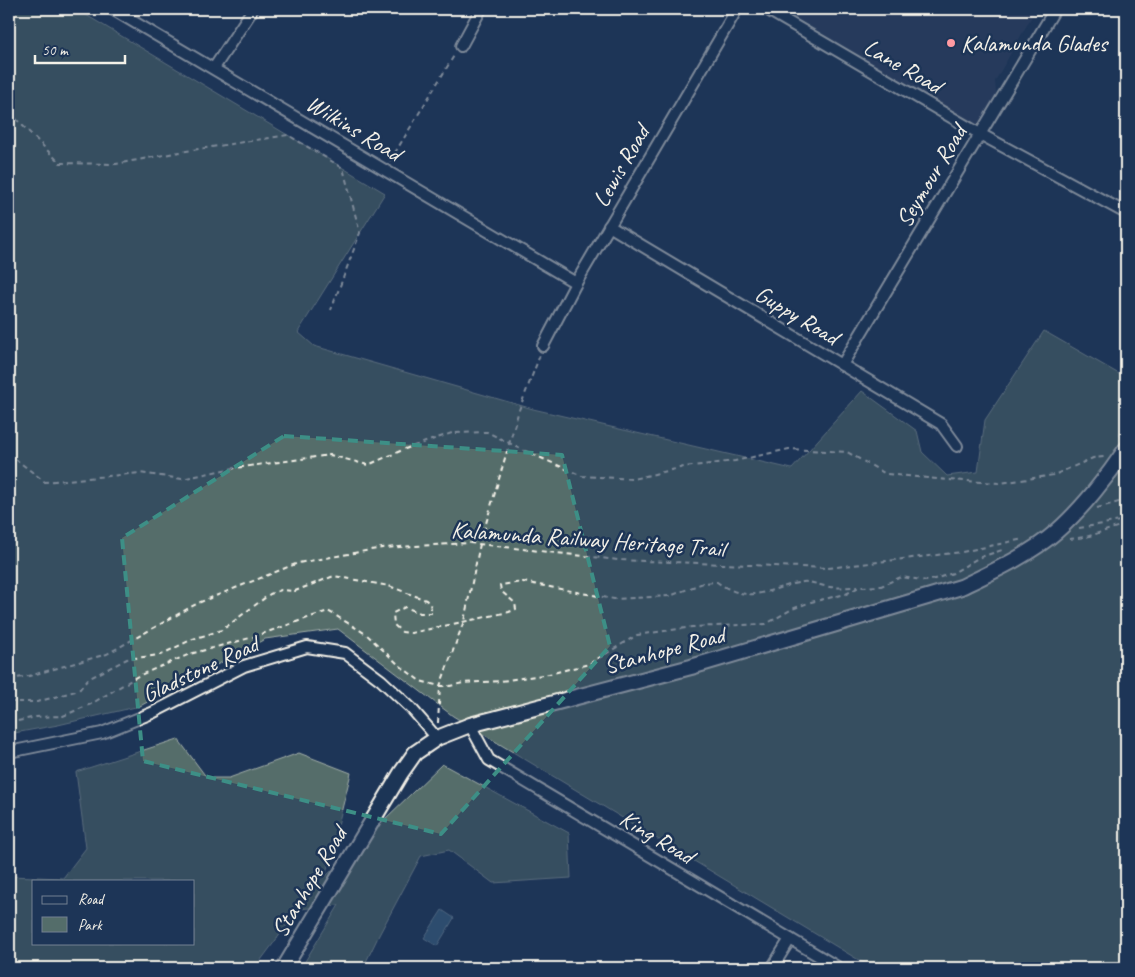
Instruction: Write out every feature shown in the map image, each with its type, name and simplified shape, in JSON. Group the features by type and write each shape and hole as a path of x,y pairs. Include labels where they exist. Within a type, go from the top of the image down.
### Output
{"street":[{"name":"Wilkins Road","path":"112,9 576,283"},
{"path":"214,68 253,9"},
{"path":"461,46 482,9"},
{"name":"Lewis Road","path":"543,346 576,283 737,9"},
{"name":"Lane Road","path":"766,9 980,134 1126,213"},
{"name":"Seymour Road","path":"842,365 1054,9"},
{"name":"Guppy Road","path":"609,226 941,424 957,446"},
{"name":"Stanhope Road","path":"284,968 401,773 415,753 437,738 470,725 691,667 961,587 1063,535 1124,452"},
{"name":"Gladstone Road","path":"9,752 102,733 152,714 244,666 307,647 346,653 381,680 411,708 437,738"},
{"name":"King Road","path":"470,725 489,760 839,968"},
{"path":"772,968 790,939"}],"path":[{"path":"385,170 461,46"},
{"path":"9,112 60,162 116,164 288,135 343,168 360,233 331,310"},
{"path":"437,738 440,686 464,621 480,544 519,410 543,346"},
{"path":"9,452 45,482 140,473 182,479 228,469 330,455 368,465 452,433 487,432 582,476 633,479 684,466 735,461 789,449 847,452 886,474 1001,484 1054,476 1093,458 1124,452"},
{"path":"1063,535 1126,521"},
{"path":"1063,535 1086,537 1123,525 1126,521"},
{"name":"Kalamunda Railway Heritage Trail","path":"9,679 29,676 107,654 198,604 298,562 382,548 470,543 618,560 828,568 962,552 1028,537"},
{"path":"9,702 37,702 79,690 88,679 127,659 160,655 193,639 222,630 270,594 281,590 296,591 334,576 390,586 426,600 430,604 432,613 420,613 405,606 394,613 394,625 402,632 411,633 516,609 515,603 501,591 500,585 523,582 614,599 670,596 703,583 717,582 744,595 766,593 804,582 831,587 881,586 901,577 928,581 953,573 978,558 1009,548"},
{"path":"9,723 36,717 63,716 91,704 138,676 190,654 250,638 328,611 366,634 399,666 420,681 440,686 450,686 548,674 589,664 637,635 692,627 766,624 792,609 811,602 846,594 859,587"}],"highlighted area":[{"path":"284,436 562,455 610,646 441,834 143,761 122,538"}],"shaded area":[{"path":"781,9 1036,9 995,81 996,94 978,126"},
{"path":"442,910 454,918 437,946 424,938"}],"green space":[{"path":"9,9 76,9 385,193 298,332 314,346 533,409 792,469 862,391 917,431 922,452 947,476 978,472 985,420 1044,331 1126,378 1126,417 1119,435 1126,441 1126,968 872,968 453,716 338,629 265,639 140,706 9,734"},
{"path":"178,739 207,778 229,778 299,753 351,773 325,877 442,764 569,833 571,878 493,883 449,850 421,856 363,968 301,968 339,905 299,909 255,968 9,968 9,876 63,878 86,848 76,772"}],"place":[{"name":"Kalamunda Glades","path":"951,43"}]}
